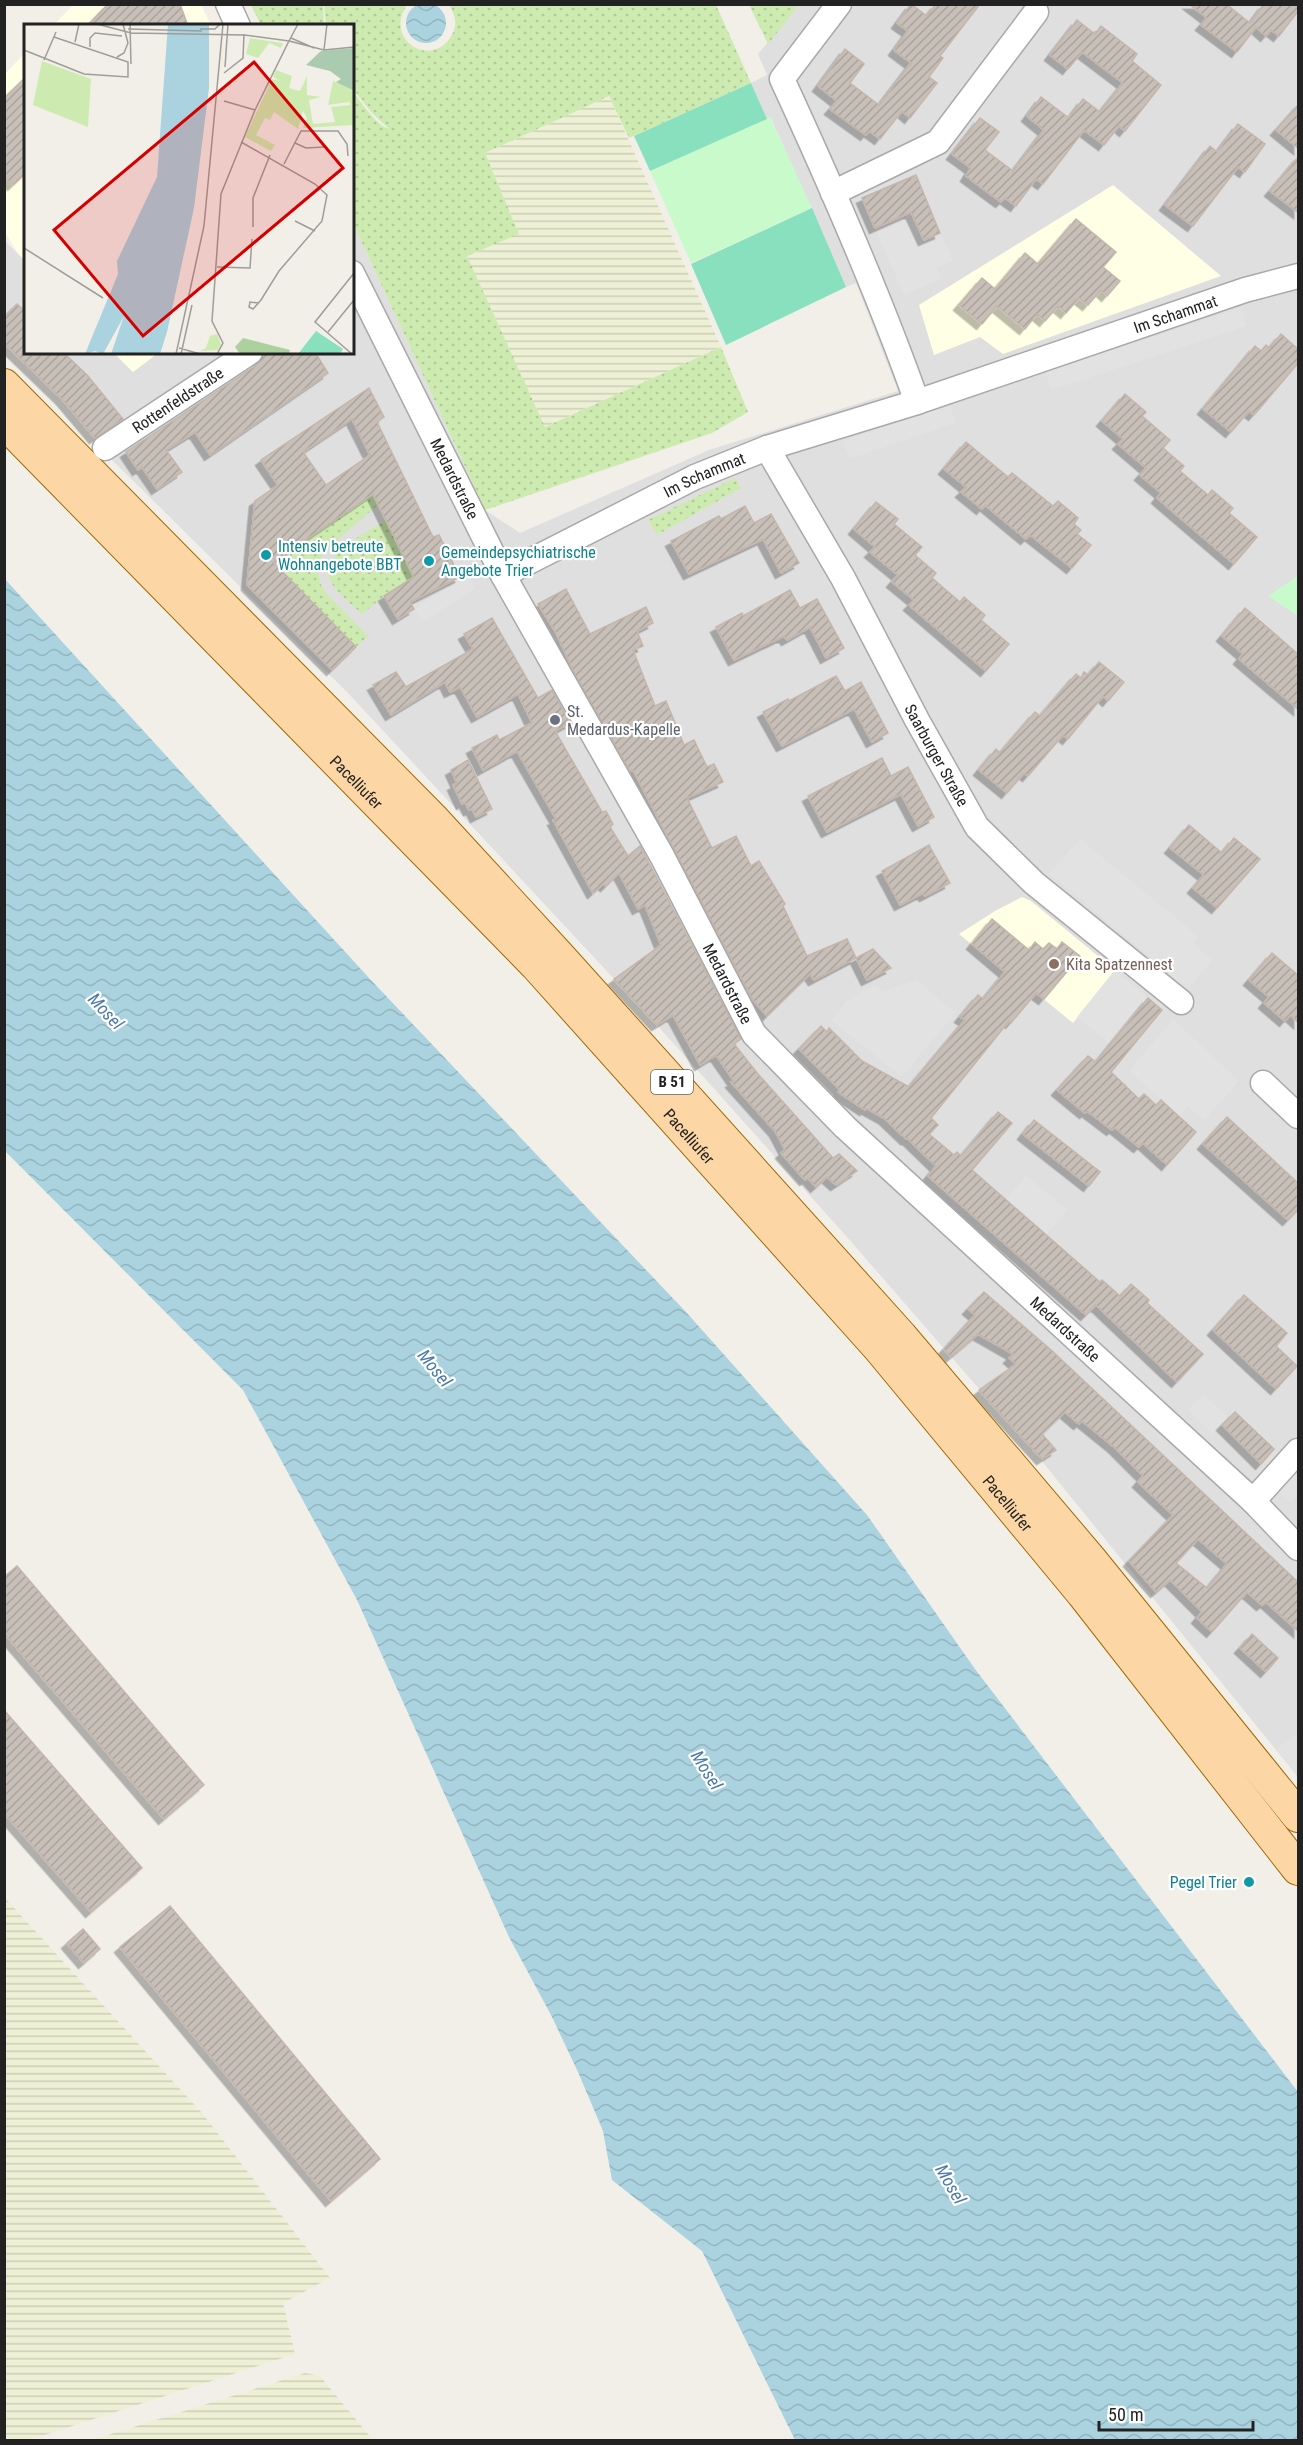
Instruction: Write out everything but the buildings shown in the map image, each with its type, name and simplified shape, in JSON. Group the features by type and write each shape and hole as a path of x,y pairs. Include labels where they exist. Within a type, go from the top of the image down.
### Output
{"main road":[{"name":"Pacelliufer","path":"4,385 434,820 559,956 901,1336 1091,1560 1299,1816"},
{"name":"Pacelliufer","path":"4,422 536,965 879,1348 1083,1594 1299,1869"}],"street":[{"path":"228,4 237,24"},
{"path":"839,4 782,79 888,324 917,402"},
{"path":"833,193 938,142 1036,12"},
{"name":"Im Schammat","path":"503,575 695,477 767,448 917,402 1245,290 1299,276"},
{"name":"Medardstraße","path":"354,280 503,575 662,856 754,1034 846,1127 1252,1501 1299,1548"},
{"name":"Rottenfeldstraße","path":"105,448 247,354"},
{"name":"Saarburger Straße","path":"767,448 843,578 917,720 977,827 1034,883 1180,1002"},
{"path":"1263,1083 1299,1116"},
{"path":"1252,1501 1299,1451"}],"shaded area":[{"path":"74,4 201,5 210,24 55,24"},
{"path":"799,5 1298,5 1298,1777 1041,1460 847,1237 657,1025 347,692 114,462 62,399 5,343 4,240 24,260 24,354 115,354 133,372 157,354 354,354 354,225 485,510 520,533 709,450 898,391 856,283 846,287 771,118 767,119 751,83 767,75 758,54"},
{"path":"24,54 24,260 5,232 4,75"},
{"path":"609,96 721,347 545,427 466,256 519,234 485,153"},
{"path":"1113,185 1221,276 1003,354 980,337 934,355 919,305"},
{"path":"911,212 924,240 940,233 953,261 937,268 942,278 904,295 875,228"},
{"path":"1241,308 1247,326 1051,390 1045,372"},
{"path":"115,354 157,354 133,372"},
{"path":"950,405 956,423 849,459 843,441"},
{"path":"467,575 475,588 423,622 414,609"},
{"path":"1080,839 1199,937 1193,944 1213,960 1188,989 1049,873"},
{"name":"Kita Spatzennest","path":"1022,897 1031,901 1115,970 1073,1023 986,952 984,955 959,934"},
{"path":"1115,970 1148,998 1111,1044 1077,1017"},
{"path":"916,980 955,1013 902,1077 831,1020 848,1000 875,985 883,991"},
{"path":"1173,1019 1239,1081 1204,1120 1188,1106 1179,1116 1129,1071"},
{"path":"1026,1176 1068,1210 1046,1235 1006,1200"},
{"path":"1203,1394 1229,1419 1213,1435 1188,1411"},
{"path":"1298,1467 1298,1494 1290,1503 1276,1490"},
{"path":"1298,1734 1298,1777 1276,1748"},
{"path":"5,1898 202,2113 330,2278 283,2303 295,2354 29,2440 4,2440"},
{"path":"305,2373 320,2376 373,2440 92,2440"}],"green space":[{"path":"251,5 323,5 324,24 260,24"},
{"path":"324,5 407,5 401,18 401,29 405,39 413,46 423,50 433,50 443,45 452,35 455,27 455,19 449,5 716,5 751,83 629,138 609,96 485,153 519,234 467,256 545,427 721,347 748,412 712,433 485,510 354,225 354,92 374,118 389,129 371,112 354,90 354,24 326,24"},
{"path":"749,5 799,5 768,44"},
{"path":"751,83 767,119 650,171 634,136"},
{"path":"770,117 812,208 691,263 650,171"},
{"path":"812,208 846,287 726,345 691,264"},
{"path":"735,478 741,488 657,535 648,520"},
{"path":"373,494 379,504 328,548 317,563 291,559 289,551"},
{"path":"386,520 414,579 384,596 362,614 330,581 328,567 332,559 349,543"},
{"path":"288,569 314,570 318,573 326,593 368,636 356,647 286,575"},
{"path":"1298,576 1298,616 1268,596"}],"water":[{"path":"426,3 440,9 446,23 440,37 426,43 412,37 406,23 412,9"},
{"name":"Mosel","path":"4,578 369,978 686,1312 867,1515 975,1669 1298,2092 1298,2440 795,2440 702,2251 612,2180 603,2131 578,2072 551,2015 509,1937 357,1600 243,1390 5,1151"}],"place":[{"name":"Intensiv betreute Wohnangebote BBT","path":"266,555"},
{"name":"Gemeindepsychiatrische Angebote Trier","path":"429,561"},
{"name":"St. Medardus-Kapelle","path":"555,720"},
{"name":"Kita Spatzennest","path":"1054,964"},
{"name":"Pegel Trier","path":"1249,1882"}]}
